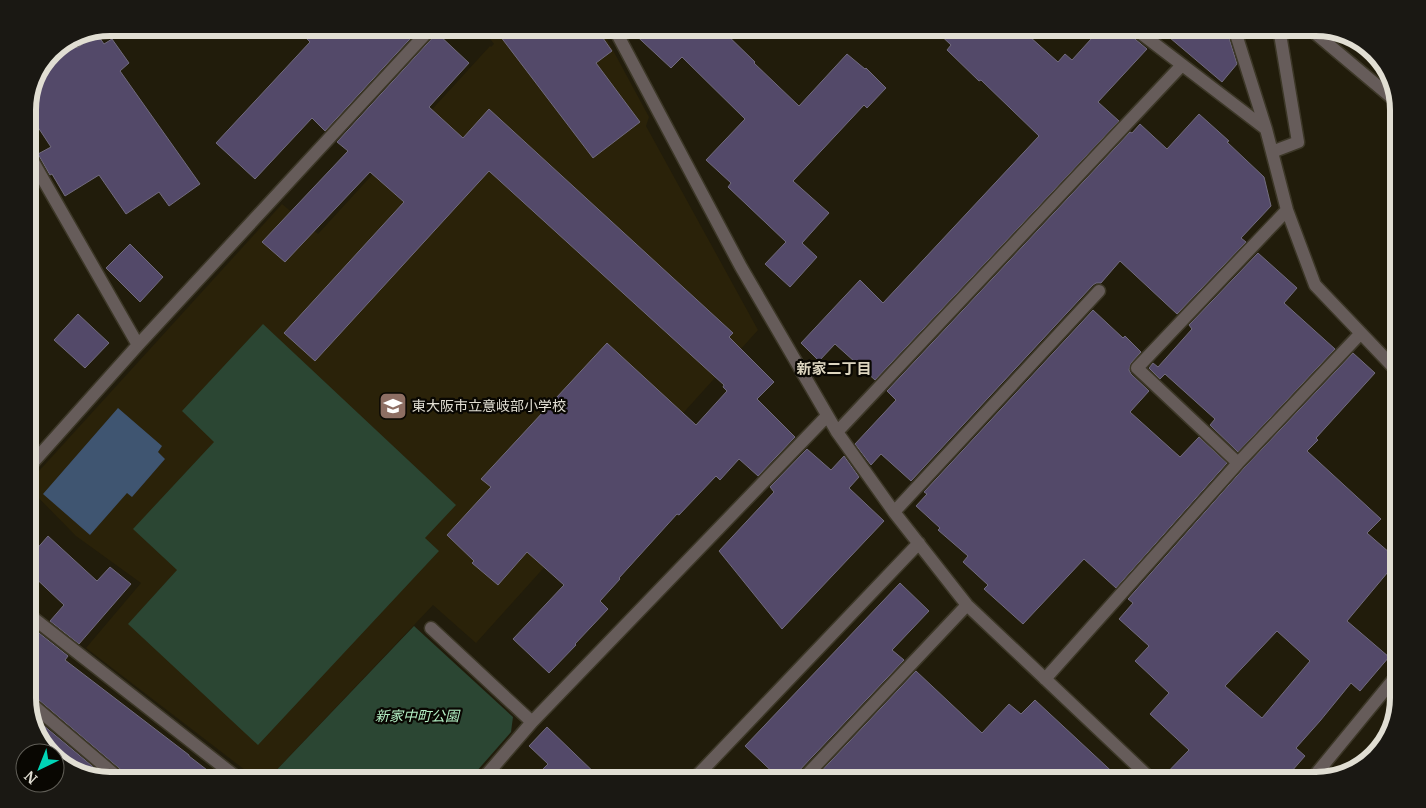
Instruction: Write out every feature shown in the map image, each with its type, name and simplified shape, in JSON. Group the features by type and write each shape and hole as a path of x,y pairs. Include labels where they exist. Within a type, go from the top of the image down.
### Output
{"street":[{"path":"36,459 138,345 424,36"},
{"path":"618,36 741,267 827,416 894,512 967,606 1144,772"},
{"path":"1145,36 1266,129"},
{"path":"1237,36 1266,129 1287,210 1315,285 1390,364"},
{"path":"1272,152 1298,142 1280,36"},
{"path":"1319,36 1388,94"},
{"path":"837,432 1182,64"},
{"path":"36,167 138,345"},
{"path":"1238,463 1137,368 1287,210"},
{"path":"894,512 1099,291"},
{"path":"1046,679 1238,463 1361,333"},
{"path":"489,772 532,722 827,416"},
{"path":"701,772 919,542"},
{"path":"810,772 967,606"},
{"path":"36,620 230,772"},
{"path":"431,628 532,722"},
{"path":"1318,772 1390,684"},
{"path":"37,709 112,772"}],"shaded area":[{"name":"東大阪市立意岐部小学校","path":"488,36 605,36 649,117 646,126 758,330 476,643 433,605 275,772 248,772 86,648 141,583 76,536 36,495 36,474 282,204 318,234 490,46 494,44"}],"green space":[{"path":"263,324 456,505 425,538 439,551 258,745 128,624 177,570 133,529 214,442 182,411"},
{"name":"新家中町公園","path":"414,626 513,717 511,732 476,772 275,772"}],"water":[{"path":"118,408 162,446 158,452 165,459 132,497 127,493 90,535 43,494"}],"building":[{"path":"304,36 413,36 325,131 312,118 255,179 216,143 310,42"},
{"path":"434,36 440,36 469,63 429,107 463,138 489,109 733,333 729,337 774,382 757,399 795,437 758,476 739,459 720,480 716,476 679,515 677,514 619,578 600,601 608,609 549,673 513,639 564,585 527,552 498,585 472,563 474,561 447,535 491,487 481,479 607,343 696,425 727,391 723,387 724,385 489,171 315,361 284,333 404,202 370,172 285,262 262,242 348,151 337,142"},
{"path":"500,36 602,36 612,51 596,63 640,122 593,158"},
{"path":"637,36 728,36 799,106 847,54 866,68 886,88 867,108 864,105 793,181 829,213 802,243 817,257 790,287 765,264 786,242 728,187 731,183 706,160 745,119 682,57 671,68"},
{"path":"941,36 1029,36 1058,62 1065,54 1072,60 1094,36 1131,36 1147,49 1098,102 1119,121 875,380 835,344 819,361 801,343 860,280 883,303 1039,136 947,50 951,45"},
{"path":"1168,36 1228,36 1237,64 1222,82"},
{"path":"99,37 104,44 112,39 129,63 120,71 200,184 169,206 159,192 126,214 99,175 65,196 38,154 51,147 36,124 36,105 44,77 51,65 69,49 75,46 77,48 95,38"},
{"path":"1199,114 1264,177 1271,206 1241,238 1246,242 1177,314 1120,261 1101,283 1093,285 911,481 881,454 871,465 855,444 896,400 887,391 1130,132 1132,133 1140,124 1167,149"},
{"path":"130,244 163,277 140,302 106,268"},
{"path":"1258,253 1297,288 1284,303 1335,349 1238,452 1210,425 1215,419 1165,374 1160,379 1149,368 1153,363 1158,367 1192,329 1189,325"},
{"path":"1093,310 1123,338 1125,336 1141,352 1131,363 1129,370 1149,391 1130,412 1180,457 1199,437 1227,463 1116,588 1084,559 1023,624 984,589 988,585 963,562 968,556 938,530 940,528 916,506 927,494 924,492"},
{"path":"78,314 109,343 85,368 54,340"},
{"path":"1353,353 1375,373 1316,438 1318,440 1307,451 1381,519 1367,533 1390,553 1390,570 1347,621 1389,657 1360,691 1351,683 1296,748 1305,756 1291,772 1168,772 1189,750 1150,714 1169,693 1135,661 1149,646 1119,619 1133,603 1128,599 1244,468","holes":["1277,631 1310,661 1262,718 1225,686"]},
{"path":"807,449 831,470 844,456 859,477 849,488 884,521 782,629 719,551 774,492 770,487"},
{"path":"48,536 97,581 110,567 131,584 79,644 50,621 64,605 36,579 36,550"},
{"path":"900,583 929,611 892,650 904,660 798,772 773,772 745,746"},
{"path":"39,633 68,656 65,660 210,772 124,772 36,698 36,637"},
{"path":"916,671 982,733 1009,704 1021,714 1035,700 1112,772 821,772"},
{"path":"40,723 65,743 52,743"},
{"path":"547,727 594,772 540,772 548,764 529,746"},
{"path":"65,743 98,770 82,766 65,756"}],"place":[{"name":"東大阪市立意岐部小学校","path":"393,406"}],"district":[{"name":"新家二丁目","path":"834,368"}]}
